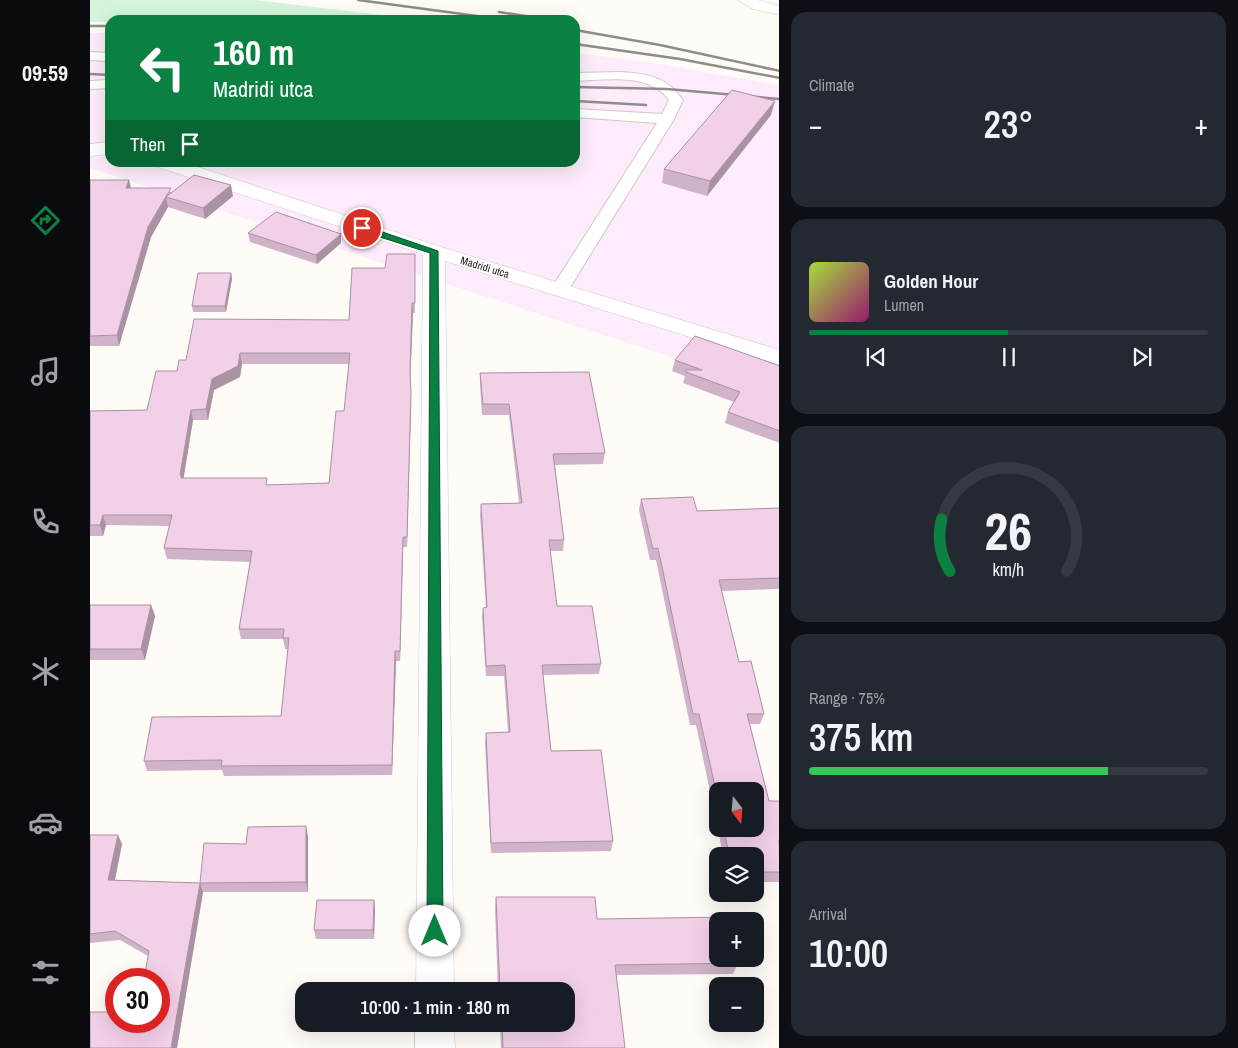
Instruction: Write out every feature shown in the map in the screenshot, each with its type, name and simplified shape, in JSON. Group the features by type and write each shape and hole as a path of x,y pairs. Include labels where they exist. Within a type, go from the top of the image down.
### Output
{"street":[{"path":"746,0 758,6 779,11"},
{"path":"90,150 105,148"},
{"name":"Madridi utca","path":"177,167 434,251 779,358"},
{"path":"434,251 435,982"},
{"path":"435,1032 435,1048"}],"lane":[{"path":"90,56 105,57"},
{"path":"560,289 667,119 676,100 660,84 646,79 580,77"},
{"path":"90,85 105,84"},
{"path":"580,113 667,119"}],"shaded area":[{"path":"90,33 105,33 105,167 580,167 580,54 654,63 779,85 779,392 90,168"}],"green space":[{"path":"90,0 255,0 382,15 105,15 105,22 90,22"}],"building":[{"path":"732,90 775,101 710,181 664,169"},
{"path":"194,175 231,185 203,208 166,197"},
{"path":"90,180 129,180 126,188 171,188 148,227 117,335 90,336"},
{"path":"276,212 341,234 316,255 248,233"},
{"path":"387,254 415,254 415,303 412,303 407,537 403,537 400,651 395,651 392,765 221,766 222,760 144,761 152,717 281,716 289,638 283,638 284,629 239,629 252,551 164,548 172,515 103,515 100,525 90,525 90,411 147,410 156,371 177,371 179,360 186,360 194,319 349,320 352,268 385,268","holes":["240,353 350,353 344,411 336,411 329,483 266,485 267,478 181,478 191,410 206,409 212,379 238,366"]},
{"path":"198,273 231,273 225,306 192,306"},
{"path":"695,336 779,366 779,431 728,412 740,392 686,372 686,370 702,370 675,360"},
{"path":"589,372 605,453 553,454 564,540 549,540 557,606 592,606 601,664 542,665 551,751 601,750 613,841 491,843 486,733 510,732 505,665 486,666 483,608 487,607 481,504 522,503 509,404 483,404 480,373"},
{"path":"693,497 697,511 779,508 779,578 719,580 739,662 751,661 764,714 747,714 769,801 779,801 779,872 764,872 764,847 727,847 726,838 764,838 764,782 714,782 699,714 693,714 658,548 653,549 641,499"},
{"path":"90,605 151,605 141,649 90,649"},
{"path":"306,826 306,882 200,883 204,843 246,844 248,827"},
{"path":"90,835 118,835 108,880 200,883 171,1048 90,1048 90,1012 105,1012 105,1033 170,1033 170,968 146,968 149,951 115,931 90,934"},
{"path":"496,897 595,897 597,919 709,917 709,963 615,965 625,1048 503,1048 502,1032 575,1032 575,982 500,982"},
{"path":"317,900 374,900 373,930 314,930"}],"railway":[{"path":"358,0 470,15"},
{"path":"499,12 518,15"},
{"path":"90,26 105,26"},
{"path":"580,31 660,45 779,71"},
{"path":"580,45 680,59 779,78"},
{"path":"90,74 105,75"},
{"path":"580,87 667,89 779,99"},
{"path":"580,101 646,105"}],"route":[{"path":"362,228 434,251 435,931"}]}
